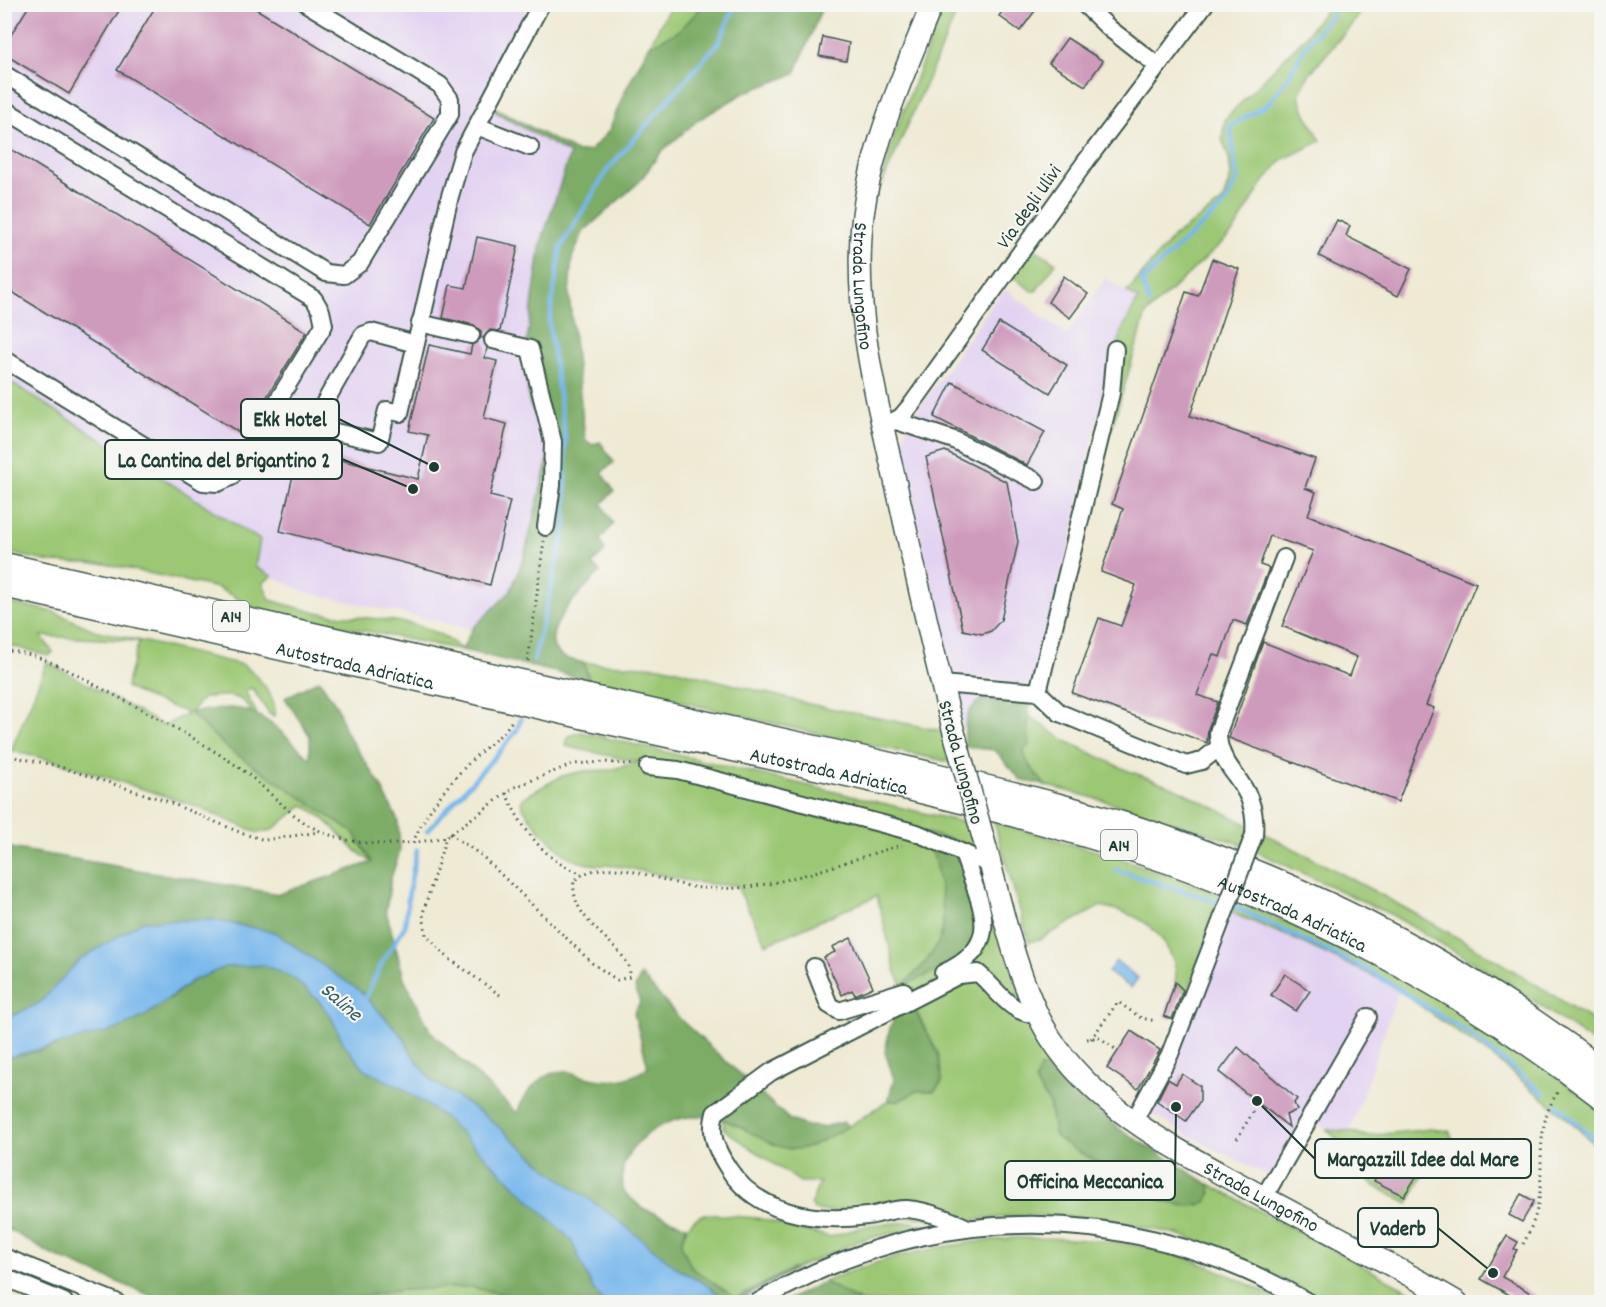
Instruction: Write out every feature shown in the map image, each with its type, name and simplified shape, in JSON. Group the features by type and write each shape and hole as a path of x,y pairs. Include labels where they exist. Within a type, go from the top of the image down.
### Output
{"highway":[{"name":"Autostrada Adriatica","path":"4,565 456,677 587,707 1023,817 1134,849 1219,880 1323,925 1425,978 1516,1034 1602,1097"},
{"name":"Autostrada Adriatica","path":"4,585 456,677"},
{"name":"Autostrada Adriatica","path":"587,707 1024,796 1136,828 1203,852 1326,904 1429,957 1520,1013 1602,1071"}],"main road":[{"name":"Strada Lungofino","path":"932,4 874,160 863,216 861,257 863,316 889,424 941,684 988,857 1025,981 1038,1015 1050,1037 1076,1070 1134,1121 1183,1153 1457,1302"}],"street":[{"path":"4,74 326,273 344,275 360,263 450,114 450,99 440,85 307,4"},
{"path":"416,344 371,333 363,334 316,418 318,428 380,442 387,410 400,413 416,344 420,323 450,196 463,152 541,4"},
{"path":"1084,4 1110,29 1158,66"},
{"name":"Via degli Ulivi","path":"889,424 919,395 1086,161 1205,4"},
{"path":"4,109 314,299 321,311 324,325 231,477 218,483 203,482 4,359"},
{"path":"477,126 530,147"},
{"path":"420,323 471,335"},
{"path":"493,340 530,349 553,442 552,485 546,527"},
{"path":"1038,692 1112,393 1115,349"},
{"path":"889,424 954,440 1036,481"},
{"path":"1134,1121 1170,1054 1254,835 1254,808 1250,796 1217,749 1218,732 1284,558"},
{"path":"941,684 1038,692 1060,713 1186,765 1202,761 1217,749"},
{"path":"648,767 678,770 922,835 963,853 988,857"},
{"path":"814,967 829,1005 839,1011 890,997 962,964 974,954 982,942 984,925 963,853"},
{"path":"968,1228 943,1216 905,1209 831,1220 768,1205 750,1195 734,1177 716,1148 711,1128 715,1113 771,1072 959,975 978,973 1012,1008 1025,1014 1038,1015"},
{"path":"1264,1197 1368,1017"},
{"path":"758,1302 799,1279 868,1250 933,1232 1037,1224 1116,1233 1202,1254 1264,1279 1308,1302"},
{"path":"4,1257 116,1302"},
{"path":"4,1276 64,1302"}],"path":[{"path":"528,661 546,527"},
{"path":"4,651 15,651 65,669 191,736 234,764 298,818 321,832 376,845 413,843 448,836 515,787 573,764 605,762 648,767"},
{"path":"413,843 420,825 448,788 470,761 504,734 515,715"},
{"path":"4,755 54,765 166,801 244,834 265,840 321,832"},
{"path":"506,794 520,820 535,840 568,870 581,873"},
{"path":"448,836 481,855 592,963 617,980 625,980 630,977 630,970 625,959 587,920 576,902 574,880 581,873 593,869 611,869 699,888 751,887 775,883 904,844 922,835"},
{"path":"448,836 423,913 426,935 448,958 500,995"},
{"path":"1118,1051 1099,1037 1089,1039 1118,1002 1141,1018 1156,1021"},
{"path":"1594,1042 1602,1032"},
{"path":"1523,1244 1533,1226 1540,1191 1539,1161 1544,1119 1553,1098 1566,1080"},
{"path":"1236,1139 1254,1110"},
{"path":"397,1302 447,1299 483,1302"}],"shaded area":[{"path":"4,5 530,5 478,102 570,154 541,243 551,447 524,557 510,592 472,629 305,592 255,568 260,540 5,378"},
{"path":"1105,278 1138,299 1112,354 1044,657 1019,702 981,701 973,705 963,729 902,450 905,433 913,417 1004,288 1067,335"},
{"path":"1230,912 1351,965 1388,983 1398,992 1350,1131 1327,1130 1314,1121 1281,1182 1193,1138 1151,1113"}],"green space":[{"path":"671,5 704,5 679,31 649,46"},
{"path":"704,5 823,5 795,74 744,93 698,120 661,152 639,182 583,232 572,258 569,294 585,439 592,445 600,442 614,462 602,472 614,491 602,504 613,524 600,540 605,551 592,564 600,572 563,614 553,639 555,650 565,658 584,663 589,680 462,650 472,629 510,592 524,557 551,447 529,402 525,355 541,243 570,154 494,111 496,108 576,152 590,151 609,131 623,95 649,46 679,31"},
{"path":"944,5 960,5 879,191 894,136"},
{"path":"1329,5 1368,5 1308,76 1299,95 1306,114 1321,141 1282,160 1262,184 1234,231 1146,314 1077,543 1117,359 1120,334 1138,299 1127,292 1174,236 1222,202 1231,176 1229,158 1222,139 1225,119 1304,38"},
{"path":"1032,247 1056,263 1036,291 1032,291 1012,276"},
{"path":"4,378 260,540 255,567 272,576 263,583 270,600 321,613 416,625 447,639 462,650 259,610 218,588 106,564 50,562 5,552"},
{"path":"5,602 54,612 94,630 243,665 266,688 275,709 274,716 270,715 252,688 245,691 259,718 242,700 231,696 203,698 190,713 226,747 354,833 372,862 362,856 322,818 303,805 272,830 258,833 190,804 59,762 11,751 47,662 164,726 188,713 126,687 139,641 41,636 53,652 49,656 12,646 5,647"},
{"path":"584,663 665,667 809,704 943,731 955,763 827,736 589,680"},
{"path":"319,680 337,706 345,731 380,784 398,821 400,851 391,878 386,911 404,978 431,1032 517,1113 534,1085 555,1072 566,1071 591,1078 616,1080 632,1076 648,1067 634,1013 640,1002 635,988 641,975 682,1021 790,1120 807,1126 823,1127 844,1122 849,1126 813,1145 791,1149 775,1145 724,1120 710,1117 680,1119 652,1131 631,1151 623,1167 623,1191 642,1208 686,1226 681,1245 692,1268 736,1298 794,1268 735,1302 726,1302 710,1287 678,1269 614,1217 555,1175 483,1114 432,1081 411,1053 404,1038 360,991 274,932 212,920 143,921 79,960 40,1003 5,1019 4,847 279,894 372,862 354,833 226,747 189,712 232,708 254,714 275,726 310,759 310,736 285,698"},
{"path":"981,700 1031,703 1028,715 1029,747 1024,748 1024,753 1031,768 1045,785 1021,780 995,750 965,747 965,727 968,715 975,704"},
{"path":"1028,715 1064,740 1126,770 1173,787 1251,826 1244,845 1113,803 1045,785 1025,760 1024,747 1029,746"},
{"path":"581,732 970,824 1032,1031 1060,1070 1051,1067 1035,1082 1049,1103 1055,1136 1167,1200 1207,1202 1211,1194 1209,1184 1430,1302 1328,1302 1224,1250 1177,1234 1101,1219 1025,1215 961,1221 814,1210 811,1203 820,1182 800,1182 725,1130 722,1119 790,1149 810,1146 849,1126 888,1101 899,1101 916,1091 934,1091 942,1082 938,1053 896,973 877,896 766,944 736,885 693,882 623,867 588,864 569,857 556,847 535,824 521,803 524,797 562,776 584,771 610,770 638,762 565,746 569,736","holes":["926,833 978,931 904,984 930,957 941,937 943,927 940,885 934,855"]},
{"path":"994,822 1117,857 1225,896 1187,994 1175,982 1175,966 1163,941 1149,925 1132,915 1101,906 1040,939 1029,942"},
{"path":"925,832 956,841 973,895 976,910 976,938 971,948 957,961 902,986 919,970 937,945 942,928 940,885"},
{"path":"1261,832 1434,924 1560,999 1601,1026 1601,1048 1505,981 1392,915 1253,850"},
{"path":"1235,899 1380,964 1468,1013 1601,1109 1601,1151 1568,1119 1494,1058 1388,983 1230,912"},
{"path":"264,965 293,978 319,1001 331,1017 344,1044 366,1071 400,1087 443,1116 572,1240 592,1287 603,1302 538,1302 471,1287 402,1290 328,1302 166,1302 52,1255 5,1227 5,1058 48,1049 168,1000 192,981 225,967"},
{"path":"911,1004 938,1053 942,1081 934,1091 916,1091 899,1101 888,1101 894,1079 885,1052 890,1028 896,1014"},
{"path":"1051,1067 1060,1070 1090,1103 1121,1130 1210,1185 1210,1195 1207,1201 1193,1206 1184,1206 1158,1199 1120,1173 1077,1151 1055,1136 1049,1103 1035,1082 1040,1068"},
{"path":"1430,1129 1449,1131 1452,1137 1450,1145 1425,1144 1398,1148 1428,1166 1408,1204 1373,1185 1351,1163 1345,1147 1327,1130 1350,1131 1366,1136"},
{"path":"705,1214 757,1218 830,1237 869,1225 911,1222 928,1226 864,1239 799,1267 738,1302 692,1268 681,1245 688,1226"},
{"path":"1015,1238 1110,1242 1166,1252 1212,1268 1284,1302 861,1302 824,1282 870,1264 918,1252 966,1243"},
{"path":"824,1282 861,1302 783,1302"},
{"path":"471,1287 538,1302 328,1302 402,1290"}],"water":[{"name":"Saline","path":"212,920 274,932 360,991 404,1038 411,1053 432,1081 483,1114 555,1175 614,1217 678,1269 710,1287 726,1302 603,1302 592,1287 571,1240 443,1116 400,1087 366,1071 344,1044 331,1017 319,1001 293,978 264,965 225,967 192,981 145,1016 115,1030 5,1058 5,1019 40,1003 79,960 143,921"},
{"path":"1116,961 1138,978 1131,988 1108,972"}],"building":[{"path":"30,4 123,4 69,94 4,54 4,46"},
{"path":"157,4 248,4 434,118 370,224 117,70"},
{"path":"1007,4 1040,4 1020,31 999,16"},
{"path":"823,37 849,43 846,61 819,56"},
{"path":"1067,38 1103,61 1085,86 1049,63"},
{"path":"4,145 307,332 243,435 4,287"},
{"path":"1337,220 1350,226 1346,236 1411,269 1398,296 1319,256"},
{"path":"477,237 518,246 500,331 490,330 483,338 487,348 485,358 497,361 484,418 507,424 490,496 510,501 490,585 280,531 299,450 418,479 428,435 409,431 429,345 470,354 472,345 481,338 481,331 474,325 443,318 450,285 466,288"},
{"path":"1212,259 1239,269 1190,416 1315,459 1305,488 1316,492 1308,515 1476,583 1426,705 1434,708 1398,802 1229,738 1263,642 1350,676 1357,657 1282,626 1313,551 1270,536 1260,565 1269,568 1247,625 1233,620 1220,657 1213,654 1197,695 1218,702 1208,729 1207,743 1072,693 1099,618 1121,626 1136,585 1101,572 1123,509 1112,504 1186,292 1198,296"},
{"path":"1064,276 1088,294 1070,318 1048,302"},
{"path":"999,323 1067,365 1050,393 982,350"},
{"path":"952,382 1045,432 1027,465 934,417"},
{"path":"945,451 1007,482 1018,542 1001,620 991,631 982,634 963,630 926,457"},
{"path":"851,938 873,987 855,995 852,990 842,995 824,957 835,952 832,947"},
{"path":"1285,974 1310,991 1296,1011 1271,995"},
{"path":"1175,982 1183,990 1172,1019 1164,1016"},
{"path":"1131,1031 1160,1050 1138,1089 1107,1068"},
{"path":"1238,1047 1297,1099 1294,1103 1297,1110 1286,1115 1289,1127 1219,1072"},
{"path":"1182,1074 1200,1086 1200,1101 1186,1121 1157,1101 1168,1079 1176,1084"},
{"path":"1389,1151 1422,1168 1404,1196 1374,1181"},
{"path":"1521,1194 1534,1201 1522,1222 1509,1215"},
{"path":"1507,1236 1518,1242 1514,1249 1517,1250 1502,1277 1547,1302 1512,1302 1515,1298 1481,1279"}],"waterway":[{"path":"534,659 566,524 565,437 549,323 561,247 608,169 719,42 736,4"},
{"path":"1149,303 1142,280 1224,205 1237,180 1230,126 1268,104 1287,79 1305,47 1341,4"},
{"path":"427,831 501,750 517,730 521,719"},
{"name":"Saline","path":"364,1001 384,959 405,926 417,850"},
{"path":"1116,870 1237,908 1373,973 1468,1033 1544,1094"},
{"path":"1557,1105 1602,1146"}],"place":[{"name":"Ekk Hotel","path":"434,467"},
{"name":"La Cantina del Brigantino 2","path":"413,489"},
{"name":"Margazzill Idee dal Mare","path":"1257,1101"},
{"name":"Officina Meccanica","path":"1176,1107"},
{"name":"Vaderb","path":"1493,1273"}]}
